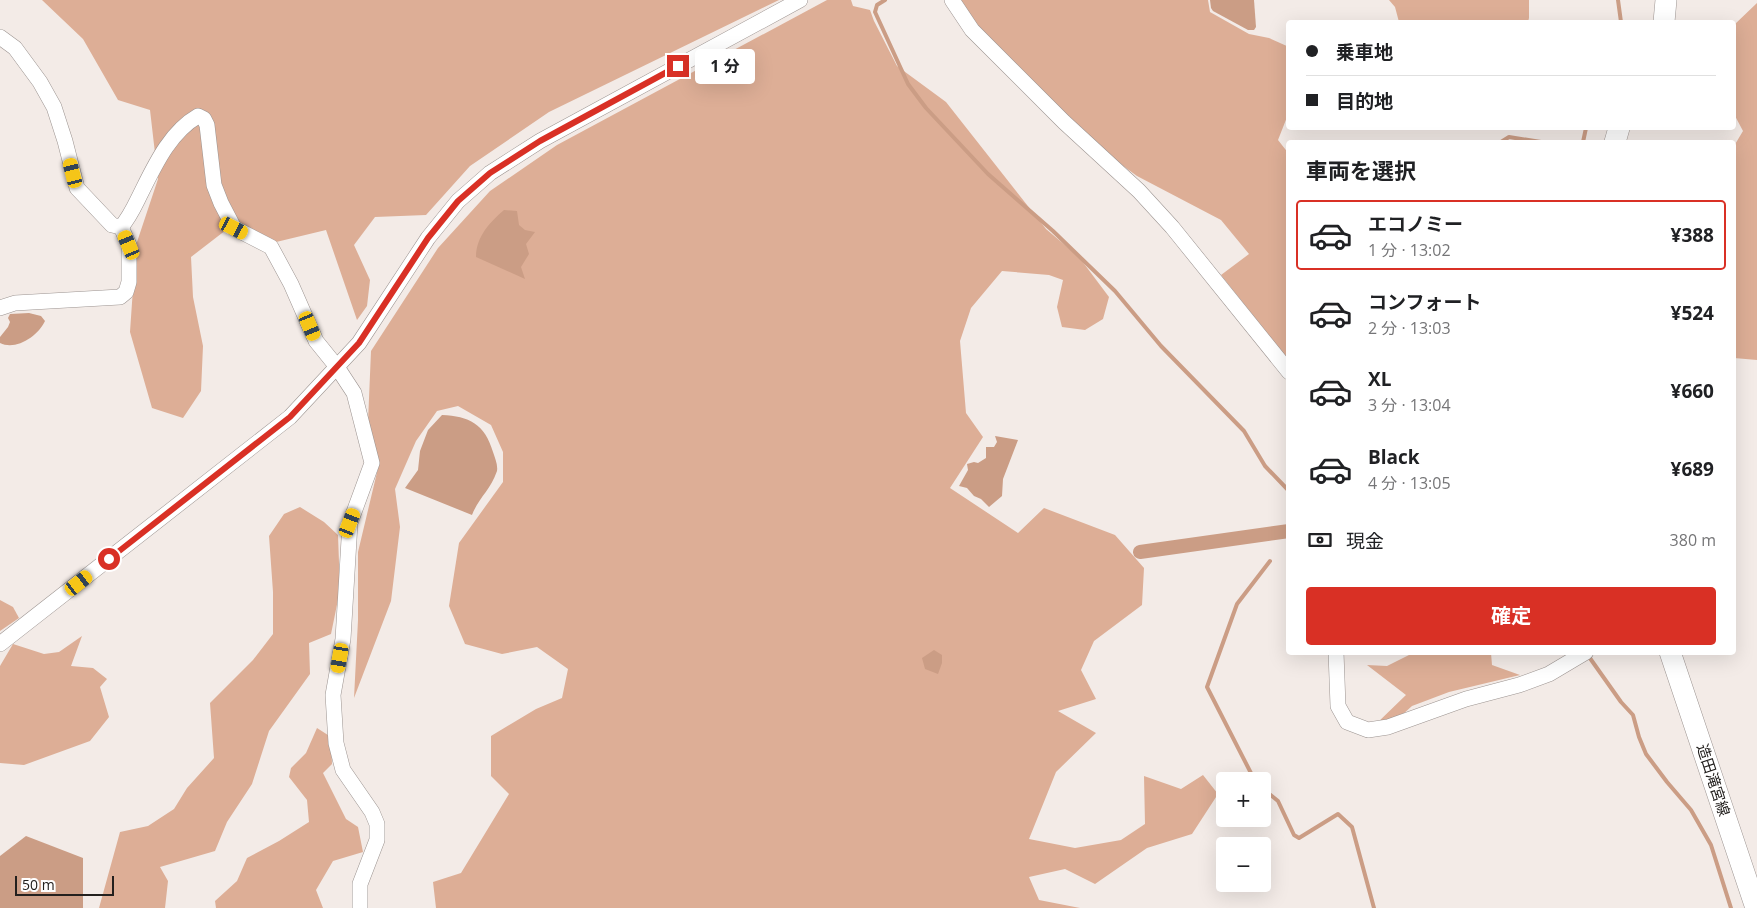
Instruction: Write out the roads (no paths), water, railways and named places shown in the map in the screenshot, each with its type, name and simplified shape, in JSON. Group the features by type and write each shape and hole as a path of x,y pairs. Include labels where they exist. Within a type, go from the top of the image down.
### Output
{"main road":[{"path":"1664,20 1666,0"},
{"name":"造田滝宮線","path":"1671,655 1756,908"}],"street":[{"path":"0,644 290,417 359,343 428,238 458,201 490,173 540,141 800,0"},
{"path":"952,0 972,30 1064,122 1139,191 1159,213 1286,368"},
{"path":"0,37 15,48 40,82 54,107 77,188 112,225 121,227"},
{"path":"121,227 128,219 151,173 175,136 191,120 198,116 204,118 207,125 214,185 234,228 271,247 291,284 316,341 354,392 372,463 350,523 343,639 333,695 336,742 343,770 372,812 377,824 377,840 360,884 360,908"},
{"path":"0,308 15,302 120,297 126,292 129,282 129,245 121,227"},
{"path":"1336,655 1338,706 1347,722 1368,730 1388,727 1466,698 1519,685 1548,674 1581,655"}],"waterway":[{"path":"885,0 877,5 875,12 908,84 926,108 988,174 1053,231 1115,291 1161,346 1244,431 1265,466 1286,488"},
{"path":"1618,0 1621,20"},
{"path":"1583,140 1586,130"},
{"path":"1504,140 1509,137 1528,140"},
{"path":"1140,552 1286,531"},
{"path":"1250,772 1207,687 1237,604 1270,561"},
{"path":"1588,655 1621,702 1633,715 1646,754 1691,810 1711,845 1731,908"},
{"path":"1271,795 1278,801 1294,835 1299,838 1338,814 1352,827 1374,908"}]}
